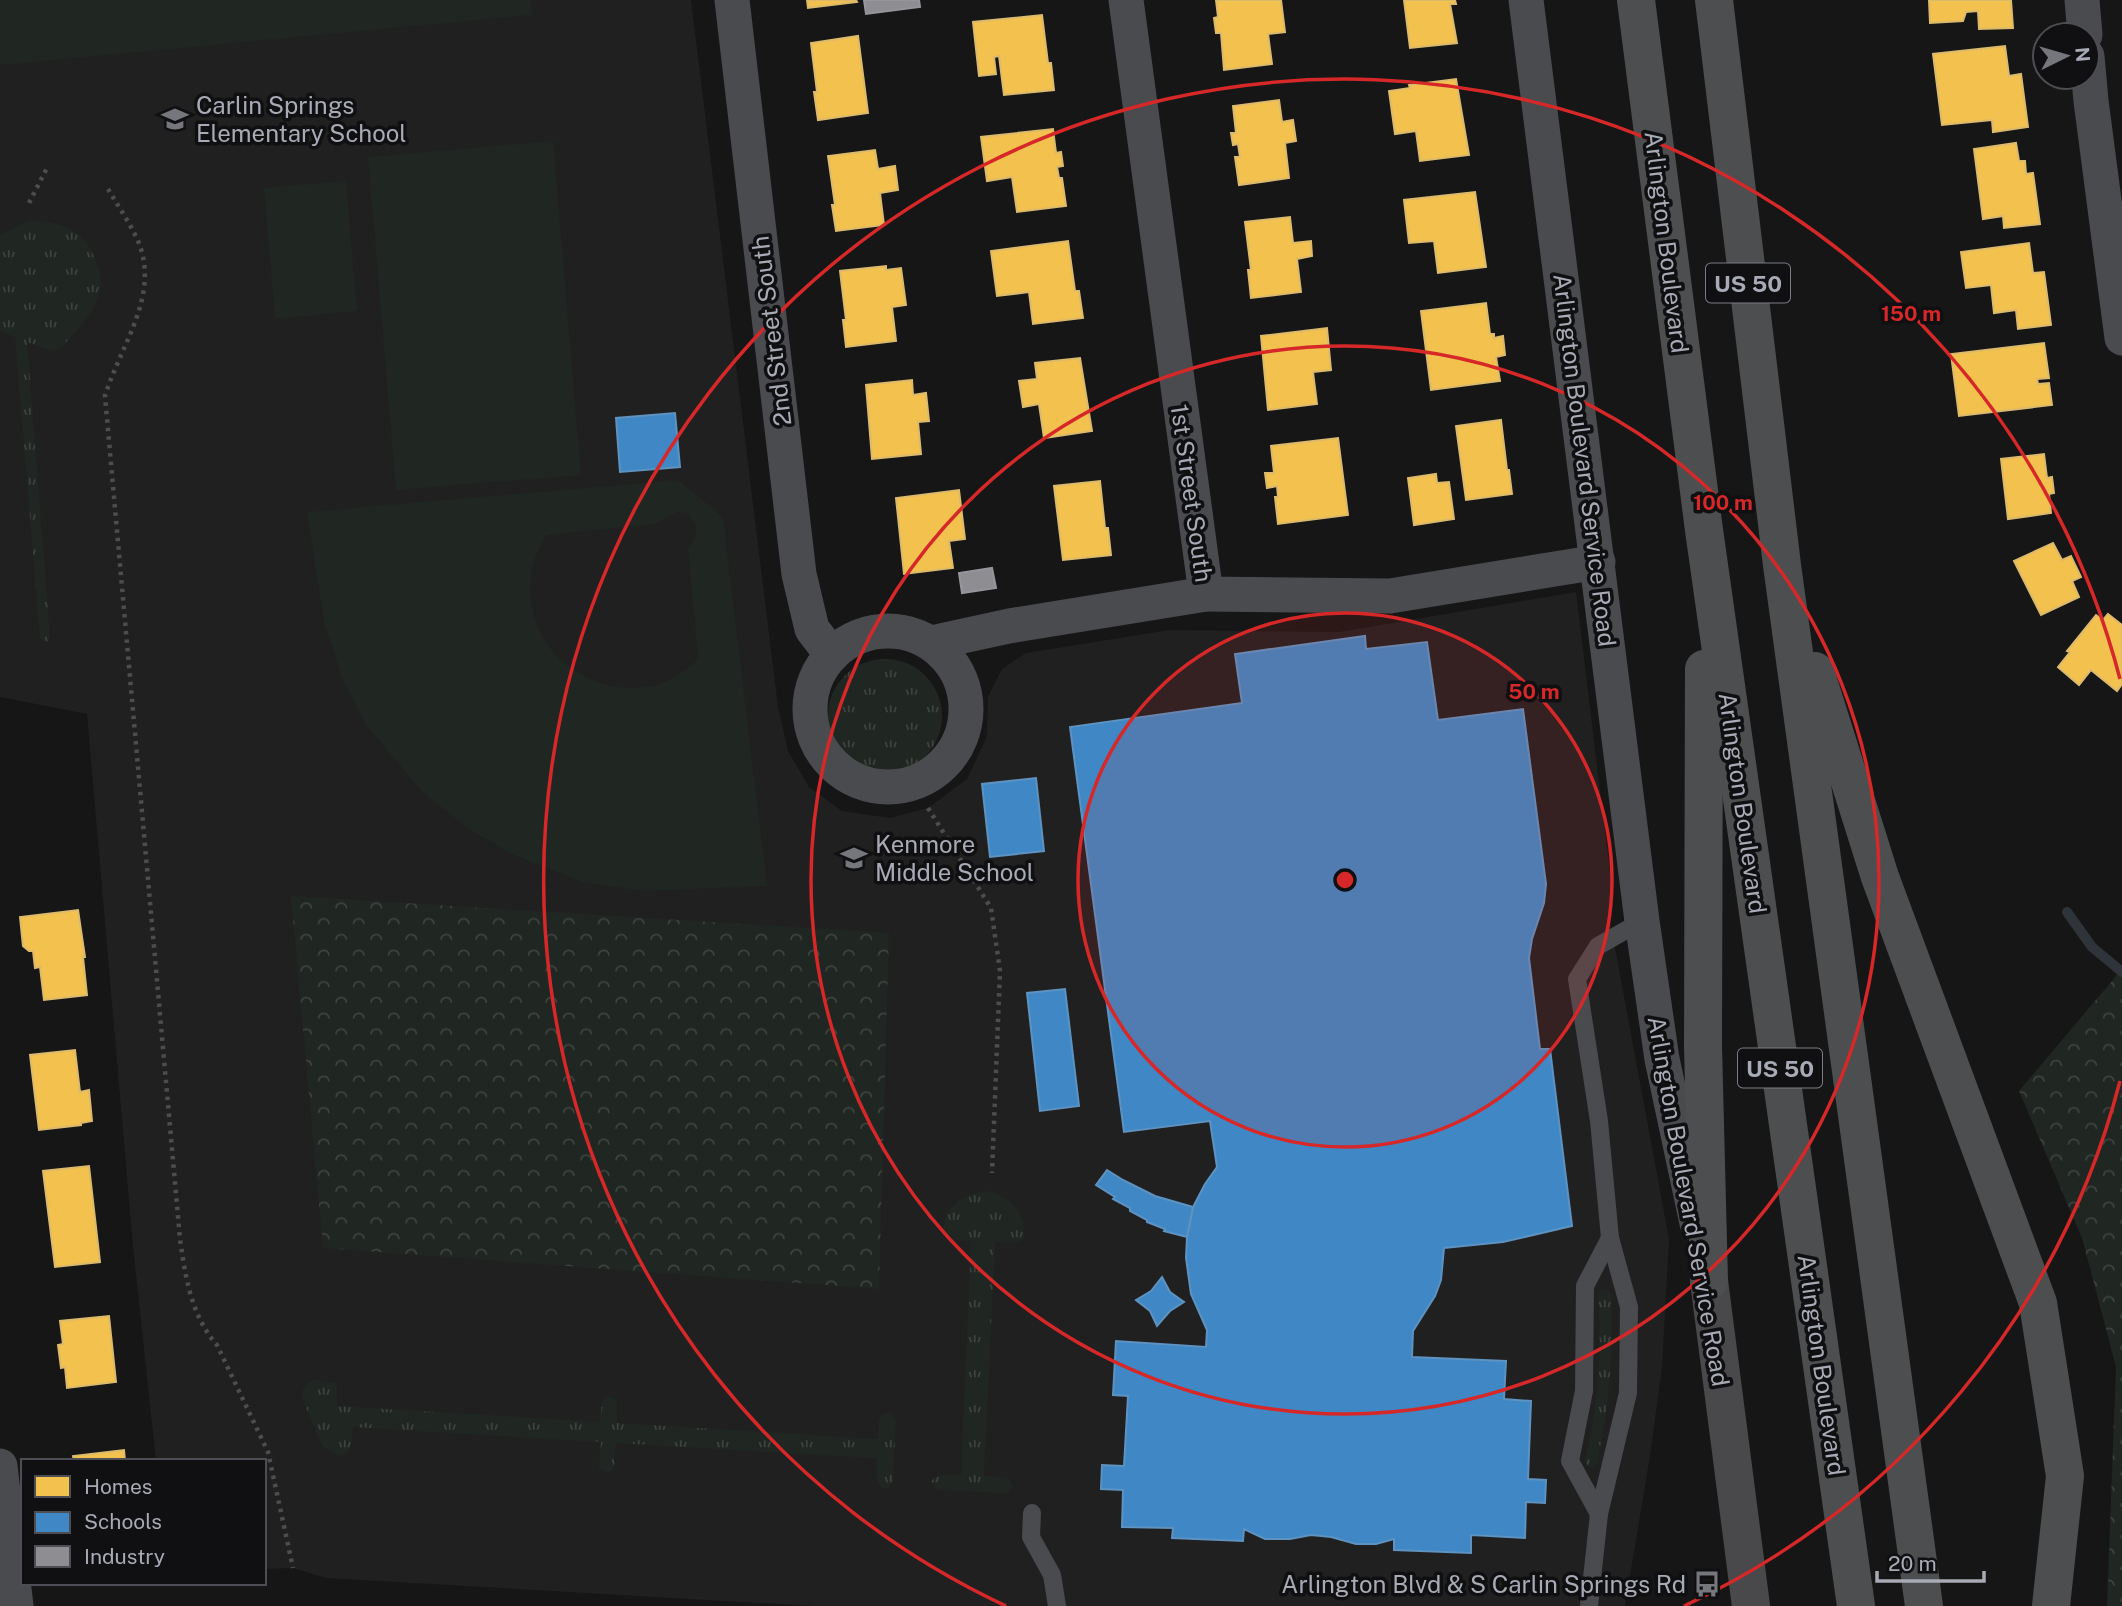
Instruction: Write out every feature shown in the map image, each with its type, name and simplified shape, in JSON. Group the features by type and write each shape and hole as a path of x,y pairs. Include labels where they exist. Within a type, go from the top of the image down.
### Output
{"highway":[{"name":"Arlington Boulevard","path":"1636,0 1704,530 1856,1606"},
{"name":"US 50","path":"1714,0 1782,565 1924,1606"},
{"path":"1704,530 1703,1046 1709,1281"},
{"path":"1782,565 1880,877 2038,1303 2065,1476 2051,1606"}],"main road":[{"name":"Arlington Boulevard Service Road","path":"1709,1281 1751,1606"}],"street":[{"name":"2nd Street South","path":"732,0 799,574 812,629 832,655"},
{"name":"1st Street South","path":"1126,0 1206,594 1390,596 1598,562"},
{"name":"Arlington Boulevard Service Road","path":"1526,0 1642,921 1662,1059 1709,1281"},
{"path":"2082,0 2084,21"},
{"path":"2090,91 2122,338"},
{"path":"931,643 1009,626 1206,594"},
{"path":"891,630 906,632 931,643 952,664 964,692 965,719 956,747 939,768 915,782 888,787 869,785 844,774 832,764 817,742 810,708 814,681 832,655 841,645 864,634 891,630"},
{"path":"0,1466 16,1606"}],"lane":[{"path":"1589,1606 1599,1514 1629,1393 1629,1307 1609,1238 1599,1121 1577,979 1598,946 1642,921"},
{"path":"1599,1514 1570,1461 1584,1391 1585,1286 1609,1238"},
{"path":"1032,1513 1031,1537 1052,1575 1057,1606"}],"path":[{"path":"29,202 48,166"},
{"path":"108,189 139,242 145,274 139,312 113,370 105,396 180,1239 186,1283 206,1332 217,1345 268,1452 293,1568"},
{"path":"928,808 990,908 1000,971 992,1173"}],"shaded area":[{"name":"Kenmore Middle School","path":"0,0 691,0 778,707 788,751 809,787 842,811 890,818 928,808 967,779 987,736 988,697 1002,669 1026,653 1170,630 1339,632 1576,592 1613,898 1609,915 1669,1239 1662,1367 1625,1606 814,1606 326,1578 293,1568 266,1569 266,1459 156,1459 133,1246 87,714 0,697"}],"green space":[{"path":"0,0 530,0 531,15 0,65"},
{"path":"553,141 581,475 396,490 368,157"},
{"path":"346,181 357,311 275,319 264,188"},
{"path":"28,221 61,225 78,235 91,251 101,281 94,307 62,347 50,350 27,342 50,636 48,641 43,642 40,638 15,337 0,331 0,235"},
{"path":"678,480 723,517 767,886 643,891 583,882 514,855 472,831 422,792 367,726 342,678 324,621 307,512","holes":["677,512 687,513 696,530 688,548 698,660 665,682 627,688 603,684 582,675 563,661 547,644 536,623 531,600 532,570 546,535 655,524"]},
{"path":"885,659 907,663 925,676 938,694 942,716 938,738 925,756 907,769 885,773 863,769 845,756 832,738 828,716 832,694 845,676 863,663"},
{"path":"291,896 889,933 879,1289 323,1248"},
{"path":"2122,969 2122,1606 2107,1606 2116,1367 2082,1238 2019,1091"},
{"path":"986,1191 1003,1197 1015,1207 1023,1221 1024,1230 1024,1239 1017,1243 995,1242 984,1476 1008,1478 1013,1486 1007,1493 937,1490 931,1482 937,1476 961,1475 971,1241 951,1240 943,1235 944,1225 950,1210 961,1199"},
{"path":"1607,1290 1611,1293 1612,1315 1610,1379 1597,1463 1592,1468 1587,1466 1585,1461 1594,1418 1598,1378 1598,1295"},
{"path":"314,1380 337,1383 337,1406 600,1422 602,1401 607,1396 614,1397 617,1402 617,1423 878,1439 879,1420 882,1415 888,1413 896,1420 893,1481 884,1489 878,1483 877,1458 616,1443 614,1468 610,1472 602,1471 599,1467 601,1442 353,1427 352,1441 347,1452 338,1456 322,1445 303,1401 302,1392 307,1383"}],"building: Homes":[{"path":"807,0 856,0 857,2 808,8"},
{"path":"1216,0 1281,0 1285,32 1268,34 1272,64 1224,70 1221,33 1216,33 1214,18 1218,17"},
{"path":"1404,0 1455,0 1456,4 1450,4 1457,43 1410,48"},
{"path":"1929,0 2011,0 2013,28 1979,29 1978,11 1966,12 1963,21 1930,23"},
{"path":"1042,15 1054,90 1004,95 999,56 994,57 996,74 979,76 973,22"},
{"path":"858,36 868,113 818,120 811,43"},
{"path":"2005,46 2009,76 2021,74 2028,127 1993,132 1992,120 1942,125 1933,54"},
{"path":"1456,79 1469,155 1420,161 1416,131 1395,134 1389,91 1410,88 1409,85"},
{"path":"1279,100 1282,122 1293,120 1296,141 1285,143 1289,178 1239,185 1235,157 1240,157 1238,144 1233,145 1231,133 1236,133 1233,106"},
{"path":"1053,129 1056,153 1061,152 1063,166 1057,167 1059,178 1062,178 1066,206 1017,212 1012,177 987,181 981,137"},
{"path":"2016,143 2019,161 2025,161 2026,174 2033,173 2040,224 2004,228 2003,216 1983,219 1974,149"},
{"path":"875,150 878,169 895,166 898,190 880,193 884,225 836,231 828,156"},
{"path":"1475,192 1486,267 1438,273 1434,241 1409,243 1404,200"},
{"path":"1290,217 1293,243 1311,241 1312,256 1297,259 1301,292 1251,298 1248,270 1251,270 1245,222"},
{"path":"1068,241 1075,291 1079,291 1083,318 1033,324 1029,292 997,296 991,251"},
{"path":"2029,243 2033,273 2044,272 2051,325 2018,329 2016,310 1994,313 1991,285 1966,288 1961,252"},
{"path":"886,266 886,270 901,268 906,305 892,307 896,341 846,347 843,320 846,320 840,271"},
{"path":"1486,303 1490,334 1494,334 1494,338 1503,336 1505,355 1496,357 1500,381 1431,390 1421,311"},
{"path":"1327,328 1331,370 1313,372 1317,404 1268,410 1261,336"},
{"path":"2044,343 2049,378 2037,379 2038,384 2049,383 2052,405 1959,416 1951,354"},
{"path":"1080,358 1092,431 1044,438 1039,404 1023,407 1019,381 1037,379 1035,363"},
{"path":"912,380 913,395 926,393 929,421 918,422 921,454 872,459 866,385"},
{"path":"1501,420 1512,494 1466,500 1456,426"},
{"path":"1338,438 1348,515 1278,524 1275,497 1278,497 1277,486 1267,488 1265,473 1274,473 1271,446"},
{"path":"2044,454 2047,478 2052,477 2054,493 2049,494 2051,513 2008,519 2001,459"},
{"path":"1436,474 1437,483 1449,482 1454,519 1414,525 1408,478"},
{"path":"1100,481 1111,555 1063,560 1054,486"},
{"path":"959,490 965,539 949,541 953,568 904,574 896,498"},
{"path":"2053,543 2062,560 2071,556 2081,577 2072,581 2079,597 2041,615 2014,561"},
{"path":"2108,614 2122,625 2122,684 2117,691 2091,670 2079,685 2058,667 2070,652 2067,651 2096,615 2103,620"},
{"path":"78,910 87,995 44,1000 40,967 35,968 33,951 23,946 20,917"},
{"path":"75,1050 80,1092 89,1090 92,1121 81,1125 39,1130 30,1055"},
{"path":"89,1166 100,1262 55,1267 43,1171"},
{"path":"109,1316 116,1382 67,1388 65,1367 61,1368 58,1345 63,1344 60,1321"},
{"path":"124,1450 125,1459 74,1459 73,1456"}],"building: Schools":[{"path":"675,413 680,467 620,472 616,418"},
{"name":"Kenmore Middle School","path":"1365,636 1366,649 1427,642 1438,720 1523,709 1546,884 1544,903 1532,939 1529,958 1540,1049 1550,1049 1572,1226 1503,1242 1444,1248 1441,1280 1435,1296 1413,1331 1412,1357 1506,1361 1504,1399 1531,1401 1528,1479 1546,1480 1545,1503 1526,1502 1525,1538 1471,1535 1471,1553 1394,1550 1394,1539 1376,1544 1356,1544 1311,1535 1290,1539 1265,1539 1244,1529 1243,1541 1172,1538 1173,1528 1122,1527 1123,1490 1101,1489 1102,1465 1124,1466 1128,1396 1113,1395 1116,1341 1206,1347 1207,1330 1191,1294 1186,1258 1187,1237 1193,1207 1217,1167 1210,1121 1124,1132 1070,727 1242,703 1235,654"},
{"path":"1036,778 1044,851 990,857 982,784"},
{"path":"1065,989 1079,1106 1040,1111 1027,993"},
{"path":"1107,1170 1155,1196 1193,1207 1187,1237 1164,1231 1165,1229 1147,1222 1096,1185"},
{"path":"1162,1277 1170,1292 1184,1302 1170,1311 1157,1326 1150,1311 1136,1300 1151,1291"}],"building: Industry":[{"path":"864,0 919,0 920,7 866,14"},
{"path":"992,568 996,588 962,593 959,573"}],"waterway":[{"path":"2067,912 2092,947 2122,972"}],"place":[{"name":"Carlin Springs Elementary School","path":"175,119"},
{"name":"Kenmore Middle School","path":"854,858"},
{"name":"Arlington Blvd & S Carlin Springs Rd","path":"1707,1584"}]}
